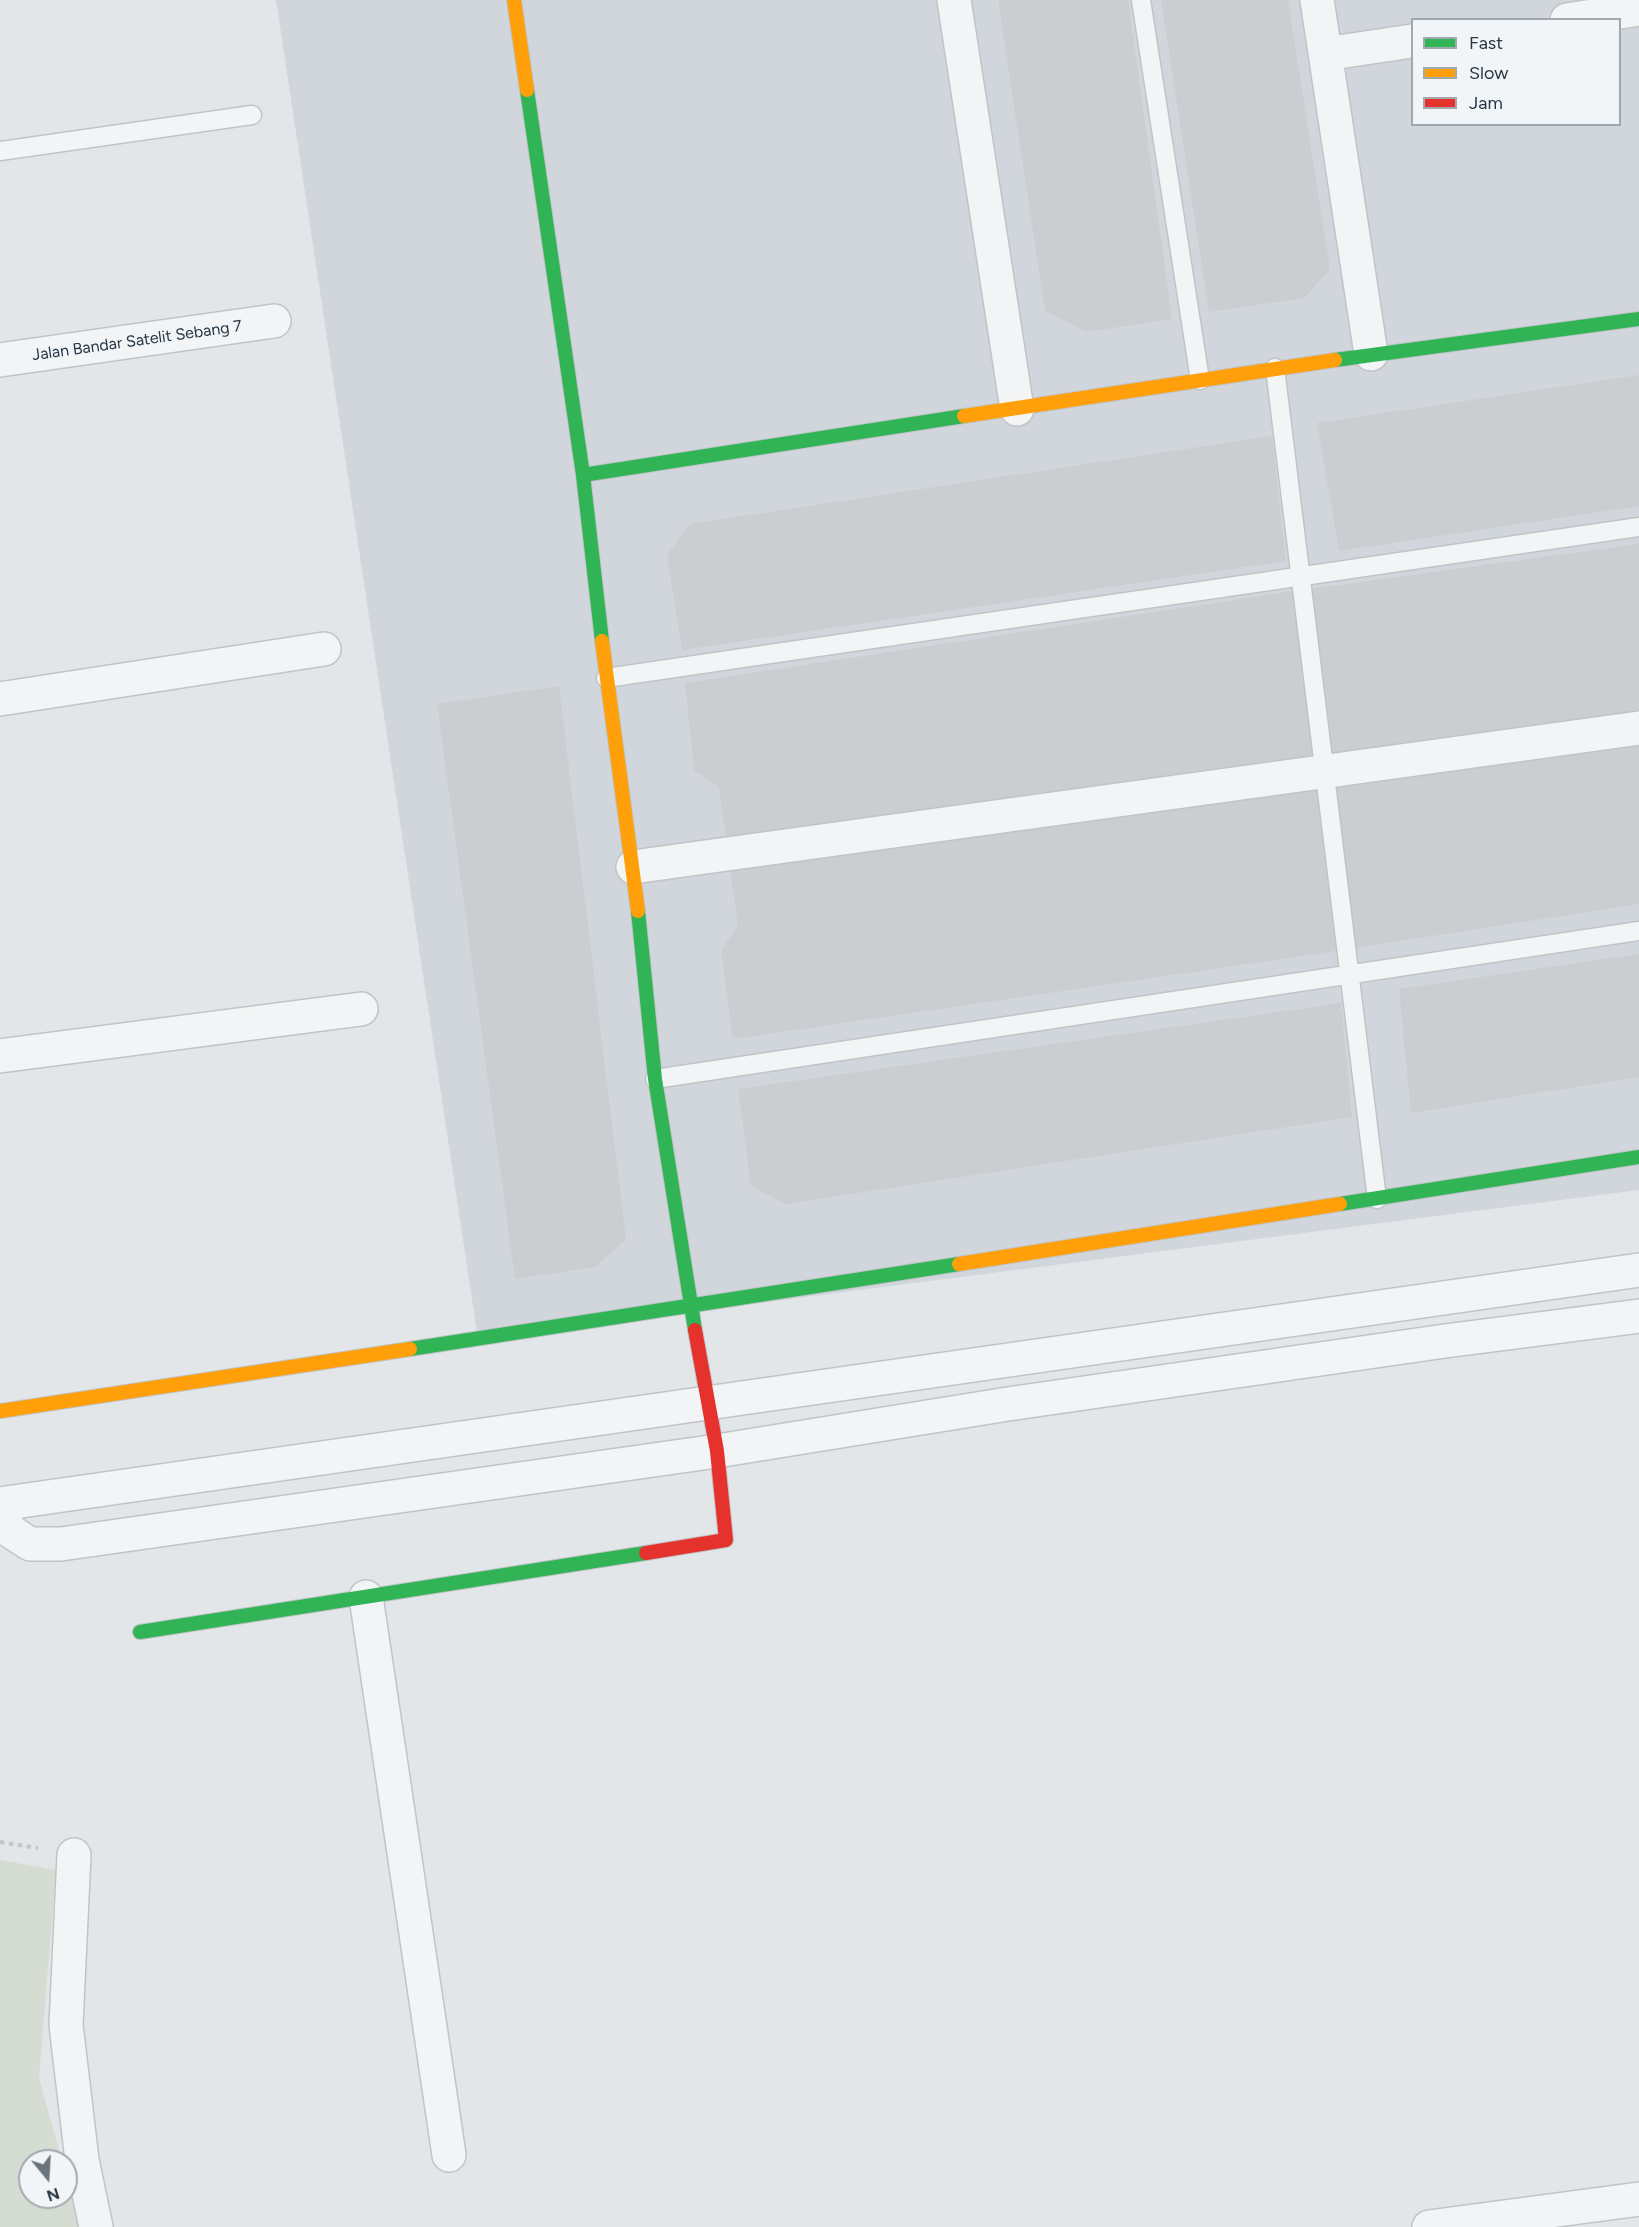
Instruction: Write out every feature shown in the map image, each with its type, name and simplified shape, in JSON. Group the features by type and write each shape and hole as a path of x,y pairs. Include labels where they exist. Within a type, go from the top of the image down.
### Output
{"street":[{"path":"140,1632 726,1540 717,1450 707,1403 656,1079 633,867 606,678 583,475 514,0"},
{"path":"954,0 1017,408"},
{"path":"1317,0 1371,354"},
{"path":"1580,18 1639,9"},
{"path":"1325,54 1411,41"},
{"path":"583,475 1275,368 1639,319"},
{"name":"Jalan Bandar Satelit Sebang 7","path":"0,360 274,321"},
{"path":"0,699 324,649"},
{"path":"633,867 1639,728"},
{"path":"0,1056 361,1009"},
{"path":"0,1411 692,1306 1639,1157"},
{"path":"0,1504 1639,1270"},
{"path":"0,1509 10,1531 30,1544 61,1544 717,1450 1020,1402 1445,1341 1639,1316"},
{"path":"366,1597 449,2155"},
{"path":"74,1855 66,2025 82,2160 96,2227"},
{"path":"1429,2227 1639,2199"}],"lane":[{"path":"1141,0 1200,380"},
{"path":"0,151 252,115"},
{"path":"1275,368 1377,1199"},
{"path":"606,678 1639,527"},
{"path":"656,1079 1639,931"}],"shaded area":[{"path":"276,0 1639,0 1639,1190 478,1339"},
{"path":"0,1860 56,1870 39,2078 59,2149 18,2149 18,2209 75,2209 80,2227 0,2227"}],"building":[{"path":"998,0 1128,0 1172,319 1086,332 1045,311"},
{"path":"1161,0 1288,0 1330,270 1304,298 1209,312"},
{"path":"1639,375 1639,506 1339,551 1317,423"},
{"path":"1272,436 1286,561 682,650 667,555 690,524"},
{"path":"1639,544 1639,904 1303,956 733,1039 721,951 738,925 719,787 694,770 685,683 1280,593"},
{"path":"559,686 626,1240 595,1267 515,1279 437,704"},
{"path":"1639,954 1639,1077 1411,1113 1399,989"},
{"path":"1341,1003 1352,1117 785,1204 751,1186 738,1089"}],"traffic: fast":[{"path":"527,90 583,475 602,641"},
{"path":"1335,360 1639,319"},
{"path":"583,475 964,416"},
{"path":"638,911 655,1079 695,1330"},
{"path":"1340,1204 1639,1157"},
{"path":"410,1349 959,1264"},
{"path":"140,1632 646,1553"}],"traffic: slow":[{"path":"514,0 527,90"},
{"path":"964,416 1335,360"},
{"path":"602,641 638,911"},
{"path":"959,1264 1340,1204"},
{"path":"0,1411 410,1349"}],"traffic: jam":[{"path":"646,1553 726,1540 717,1451 695,1330"}]}
